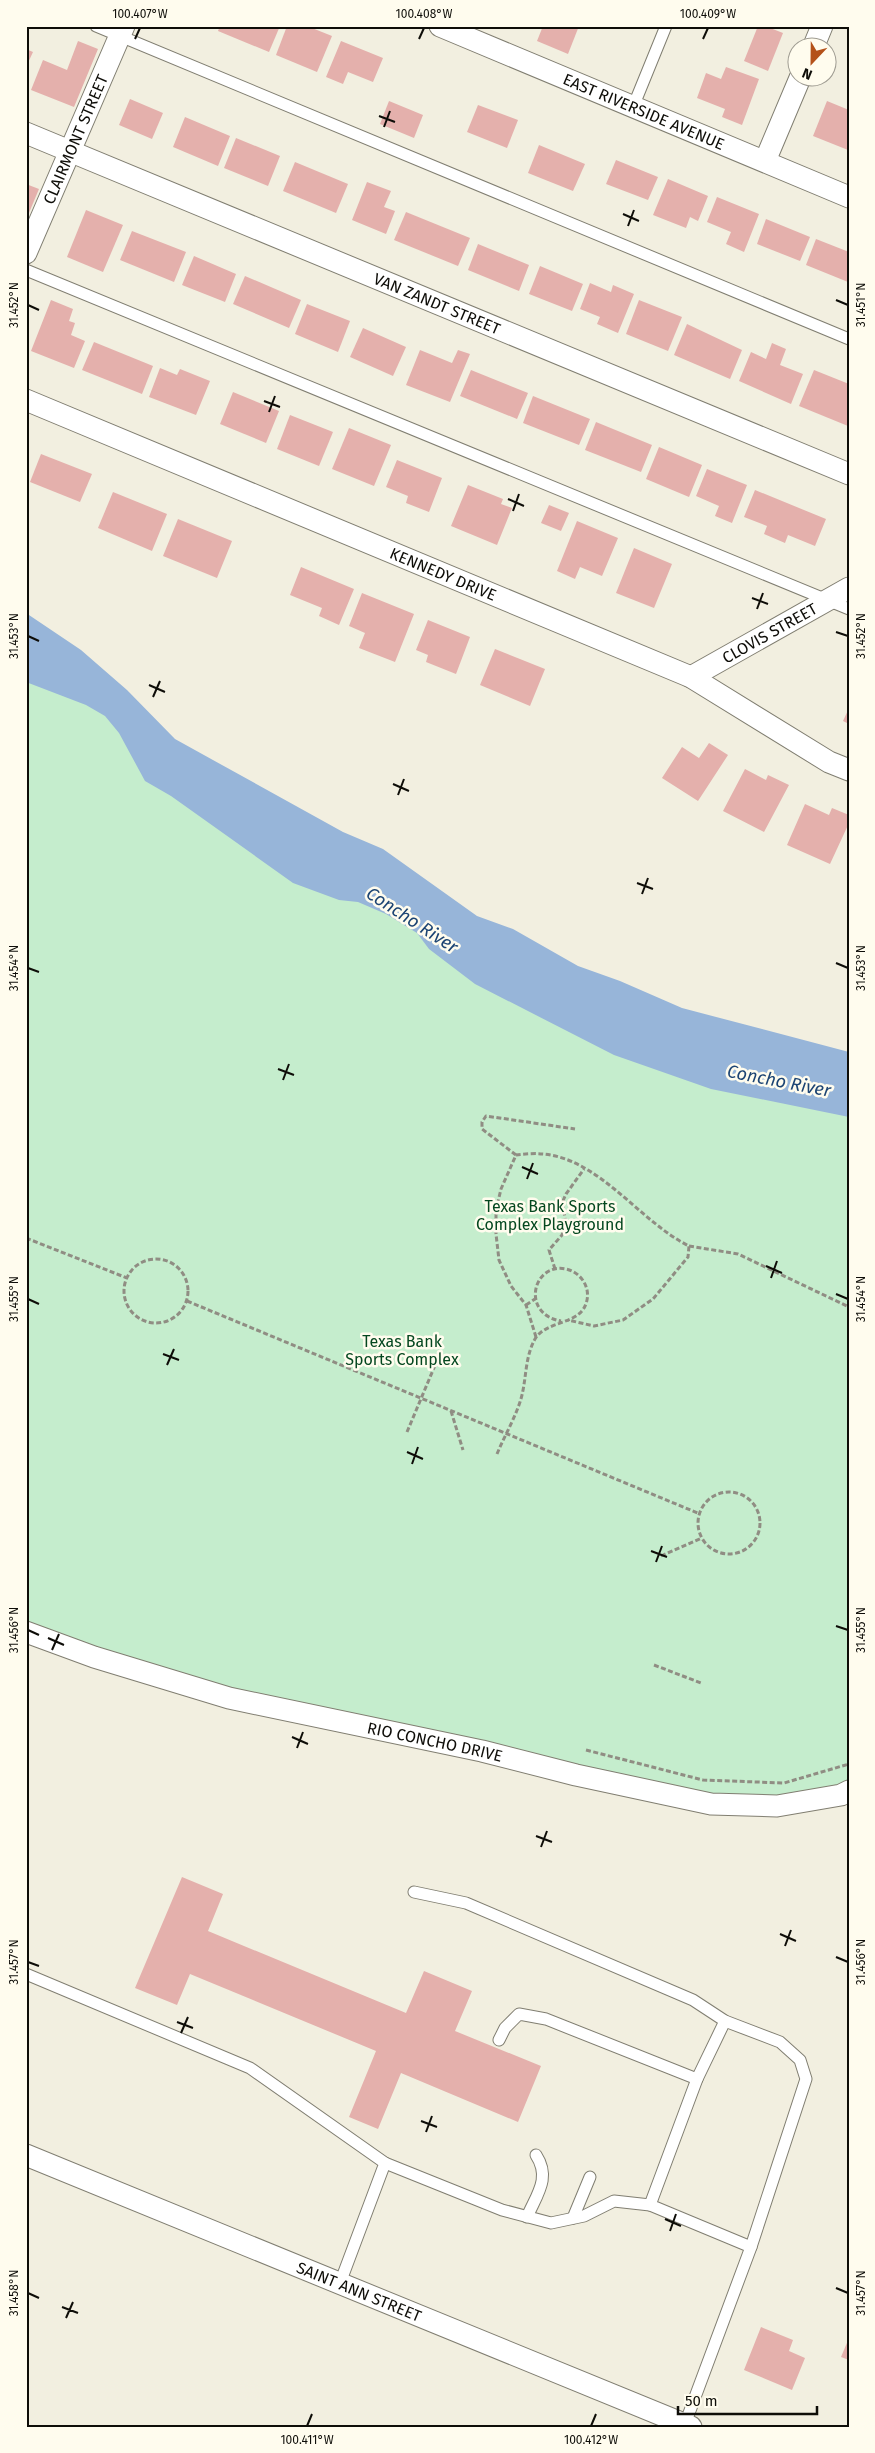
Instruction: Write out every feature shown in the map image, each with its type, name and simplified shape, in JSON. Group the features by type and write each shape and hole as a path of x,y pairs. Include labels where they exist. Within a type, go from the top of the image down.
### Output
{"street":[{"name":"EAST RIVERSIDE AVENUE","path":"440,26 471,32 633,106 849,197"},
{"path":"817,38 822,26"},
{"name":"CLAIRMONT STREET","path":"26,253 122,31"},
{"path":"765,161 796,88"},
{"name":"VAN ZANDT STREET","path":"26,133 849,474"},
{"name":"KENNEDY DRIVE","path":"26,400 691,677 829,762 849,770"},
{"name":"CLOVIS STREET","path":"691,677 849,588"},
{"name":"RIO CONCHO DRIVE","path":"26,1632 94,1657 230,1698 482,1751 576,1775 711,1804 777,1806 841,1795 849,1791"},
{"name":"SAINT ANN STREET","path":"26,2155 688,2425"}],"lane":[{"path":"96,26 122,31 849,338"},
{"path":"633,106 666,26"},
{"path":"26,270 849,609"},
{"path":"414,1892 466,1903 693,2000 725,2021 780,2042 800,2060 806,2080 751,2246 688,2425"},
{"path":"26,1974 250,2068 385,2163 502,2210 551,2223 584,2216 614,2201 650,2204 751,2246"},
{"path":"499,2040 505,2028 519,2014 546,2019 697,2079"},
{"path":"650,2204 697,2079 725,2021"},
{"path":"527,2217 544,2178 544,2166 536,2155"},
{"path":"340,2283 385,2163"},
{"path":"574,2218 590,2177"}],"path":[{"path":"575,1129 486,1116 482,1122 482,1129 516,1155 543,1154 564,1159 584,1169 614,1188 671,1237 689,1246 738,1254 849,1307"},
{"path":"516,1155 501,1189 496,1210 496,1234 499,1260 512,1286 526,1305 536,1337"},
{"path":"555,1269 549,1250 562,1234 566,1223 562,1203 566,1194 584,1169"},
{"path":"26,1238 127,1278"},
{"path":"568,1320 594,1326 623,1320 653,1300 688,1257 689,1246"},
{"path":"156,1259 167,1261 177,1267 184,1276 188,1286 187,1301 182,1311 163,1322 152,1323 141,1319 132,1312 126,1303 124,1292 127,1278 139,1264 156,1259"},
{"path":"497,1454 521,1400 529,1353 536,1337 561,1321 573,1319 584,1309 588,1291 585,1282 573,1271 564,1268 555,1269 543,1276 537,1283 535,1299 543,1315 561,1321"},
{"path":"526,1305 535,1299"},
{"path":"187,1301 700,1514"},
{"path":"407,1432 436,1363"},
{"path":"451,1410 463,1450"},
{"path":"732,1492 745,1497 753,1504 758,1513 760,1524 756,1540 739,1553 724,1554 713,1550 702,1538 698,1524 700,1514 711,1498 721,1493 732,1492"},
{"path":"661,1556 702,1538"},
{"path":"654,1665 702,1683"},
{"path":"586,1750 702,1780 784,1783 849,1764"}],"green space":[{"name":"Texas Bank Sports Complex","path":"26,641 266,821 849,1095 849,1791 711,1804 229,1698 26,1632"}],"water":[{"name":"Concho River","path":"26,613 81,650 127,690 175,739 343,832 383,849 477,916 513,929 578,966 620,981 682,1008 849,1052 849,1117 711,1089 614,1055 475,984 429,949 417,933 386,914 358,902 339,900 293,883 171,796 145,781 119,733 105,716 86,705 26,682"}],"building":[{"path":"220,26 280,26 269,52 218,31"},
{"path":"287,26 307,26 332,36 317,72 276,55"},
{"path":"543,26 579,26 568,54 537,41"},
{"path":"758,26 765,26 783,33 768,71 744,61"},
{"path":"78,41 98,49 74,107 31,90 43,60 67,70"},
{"path":"341,41 383,58 373,82 348,72 343,84 326,77"},
{"path":"26,49 33,52 26,67"},
{"path":"726,67 759,79 742,125 722,117 725,109 697,98 706,73 721,79"},
{"path":"130,99 163,113 152,139 119,125"},
{"path":"389,101 423,115 414,138 380,124"},
{"path":"827,101 849,110 848,150 813,136"},
{"path":"478,105 518,120 507,148 467,132"},
{"path":"185,117 230,136 218,166 173,147"},
{"path":"236,138 280,156 268,186 224,168"},
{"path":"539,145 585,164 573,191 528,173"},
{"path":"616,160 658,177 648,200 606,184"},
{"path":"295,162 348,184 336,213 283,191"},
{"path":"668,179 708,196 698,221 690,217 686,228 653,215"},
{"path":"367,182 391,191 384,207 395,211 386,234 352,220"},
{"path":"26,184 39,189 26,220"},
{"path":"717,197 759,214 744,252 726,244 731,232 707,222"},
{"path":"86,210 123,225 103,272 67,257"},
{"path":"406,212 470,238 458,266 394,240"},
{"path":"766,219 810,237 800,261 757,244"},
{"path":"132,231 186,252 174,282 120,260"},
{"path":"816,239 849,252 848,282 806,265"},
{"path":"478,244 529,265 519,291 468,270"},
{"path":"194,256 236,274 225,302 182,285"},
{"path":"540,266 583,284 572,311 529,294"},
{"path":"245,276 301,300 289,328 233,304"},
{"path":"590,283 611,292 613,285 634,294 618,333 597,324 600,317 580,309"},
{"path":"51,300 73,309 69,321 75,323 71,335 85,341 74,368 31,351"},
{"path":"639,300 682,317 668,351 626,334"},
{"path":"307,304 350,321 338,352 295,334"},
{"path":"687,324 742,350 730,379 674,355"},
{"path":"363,328 406,347 393,376 350,357"},
{"path":"94,342 153,366 142,394 82,370"},
{"path":"772,343 786,349 780,365 803,374 791,404 739,381 751,352 766,359"},
{"path":"420,350 452,363 458,350 470,354 450,402 406,385"},
{"path":"160,368 177,375 180,369 210,381 196,415 149,397"},
{"path":"471,370 528,393 517,419 460,396"},
{"path":"814,370 849,384 848,426 799,406"},
{"path":"233,392 279,411 266,443 220,424"},
{"path":"533,396 590,419 579,445 523,423"},
{"path":"290,415 333,432 319,466 277,449"},
{"path":"596,422 652,445 641,472 585,450"},
{"path":"349,428 391,445 374,486 332,469"},
{"path":"659,447 702,465 689,497 646,479"},
{"path":"41,454 92,474 80,502 30,482"},
{"path":"397,460 442,478 429,512 406,503 408,496 386,487"},
{"path":"707,469 747,485 732,523 715,516 719,506 696,496"},
{"path":"468,485 503,499 501,504 512,508 497,545 451,526"},
{"path":"755,490 826,519 815,546 788,535 785,543 764,534 767,526 744,517"},
{"path":"113,492 167,514 152,551 98,528"},
{"path":"549,505 569,513 561,531 541,523"},
{"path":"178,519 232,541 217,578 163,556"},
{"path":"577,521 618,538 602,576 580,567 575,579 557,571"},
{"path":"634,548 672,564 654,608 616,593"},
{"path":"301,567 354,589 339,625 319,616 322,608 290,595"},
{"path":"362,593 414,614 395,662 359,648 365,633 349,626"},
{"path":"428,620 470,637 456,674 426,662 428,655 416,650"},
{"path":"495,649 545,669 530,706 480,685"},
{"path":"849,708 849,724 843,721"},
{"path":"709,743 728,755 698,801 662,778 682,747 699,758"},
{"path":"745,769 766,780 768,775 789,785 764,832 723,811"},
{"path":"805,804 829,815 832,808 849,815 849,823 830,864 787,845"},
{"path":"182,1877 223,1894 208,1931 406,2013 424,1971 472,1991 455,2031 541,2066 518,2122 401,2073 378,2129 349,2117 376,2051 190,1974 177,2005 135,1988"},
{"path":"761,2327 793,2340 789,2351 805,2358 792,2390 744,2370"},
{"path":"849,2338 849,2360 841,2357"}],"park label":[{"name":"Texas Bank Sports Complex Playground","path":"550,1215"}]}
